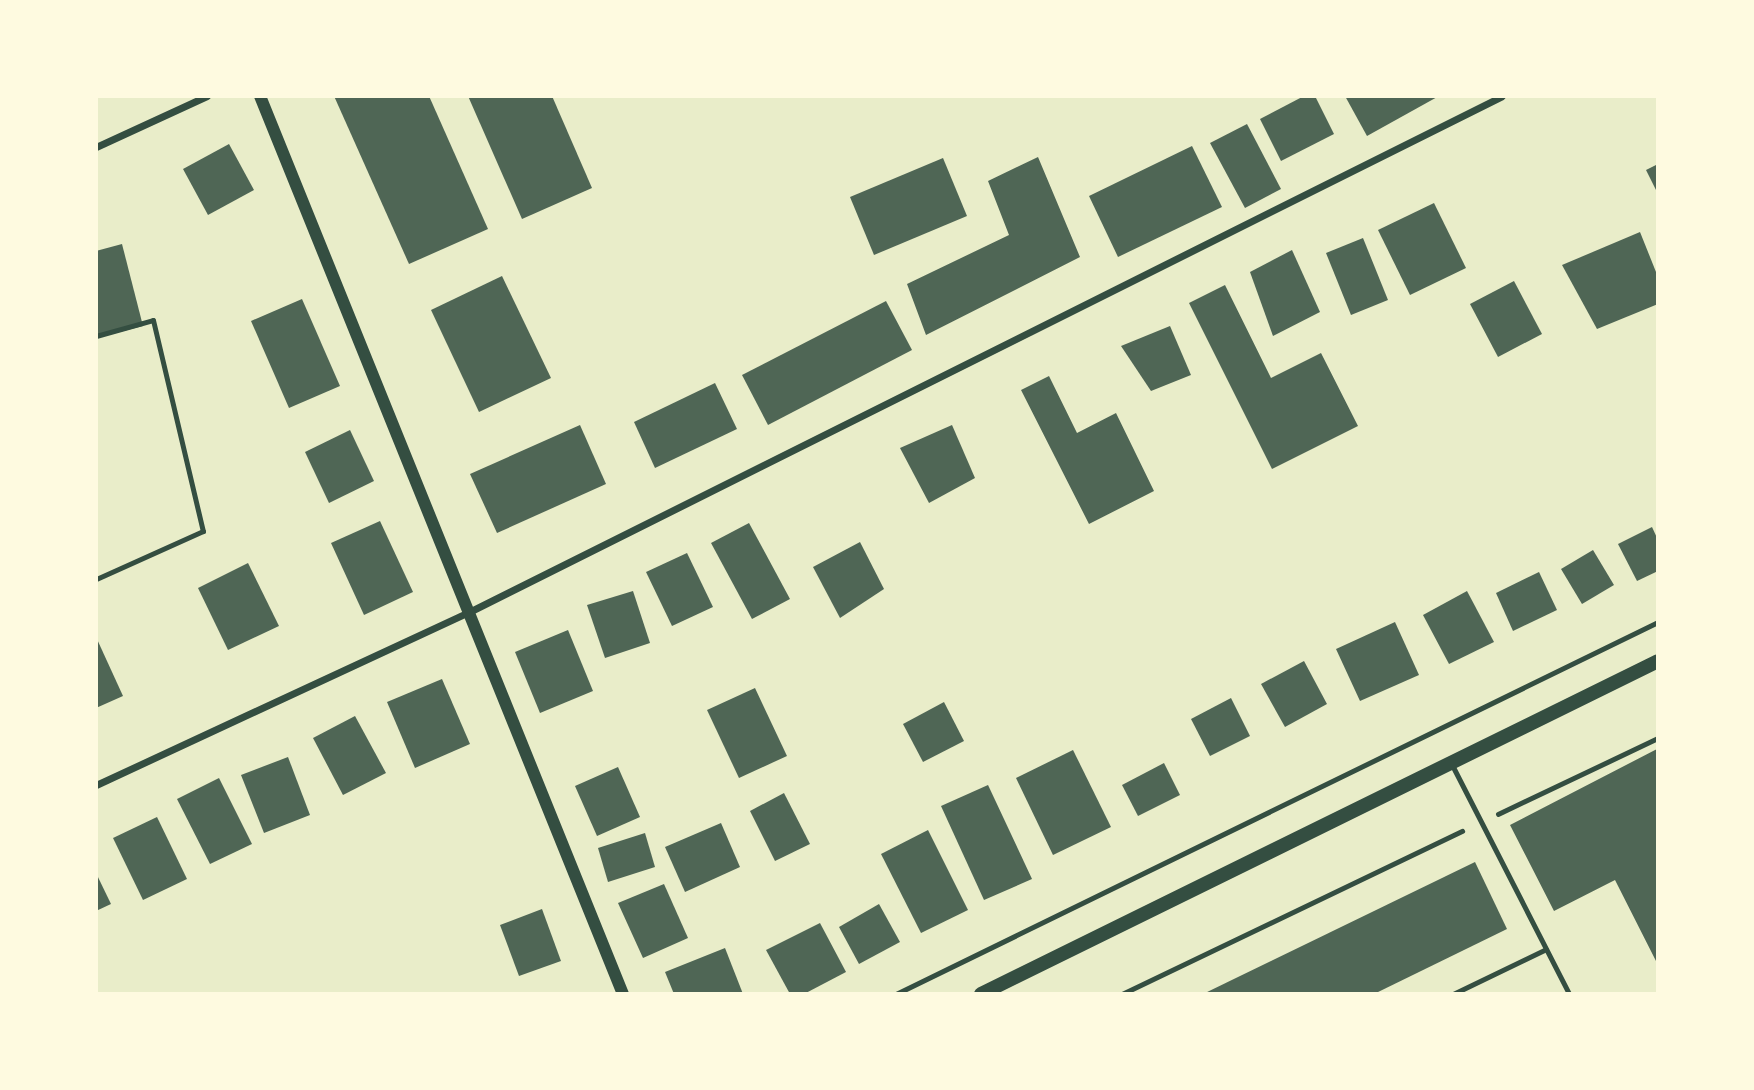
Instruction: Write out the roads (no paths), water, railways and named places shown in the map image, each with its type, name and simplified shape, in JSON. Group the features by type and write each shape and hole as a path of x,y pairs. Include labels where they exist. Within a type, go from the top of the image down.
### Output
{"main road":[{"path":"982,994 1450,760 1657,662"}],"street":[{"path":"96,147 207,96"},
{"path":"260,96 471,611 623,994"},
{"path":"96,785 471,611 1502,96"}],"lane":[{"path":"96,336 153,320 203,531 96,579"},
{"path":"1450,760 1569,994"},
{"path":"1453,994 1546,949"}]}
